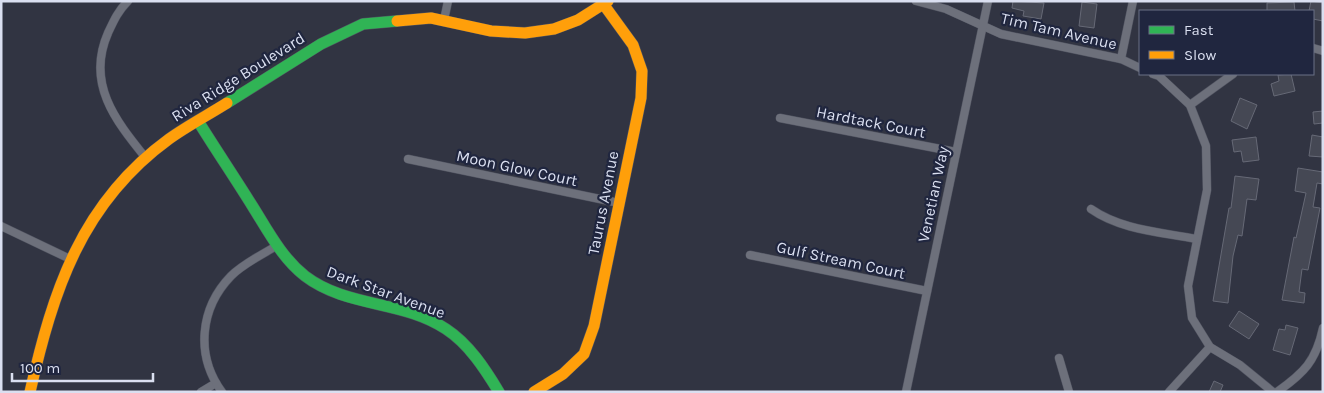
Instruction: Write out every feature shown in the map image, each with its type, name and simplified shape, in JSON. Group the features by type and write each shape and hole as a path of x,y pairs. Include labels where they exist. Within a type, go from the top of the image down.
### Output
{"street":[{"path":"128,1 118,10 102,47 101,86 117,121 145,157"},
{"path":"444,20 448,1"},
{"name":"Tim Tam Avenue","path":"916,1 946,9 1002,34 1121,59 1139,68"},
{"name":"Venetian Way","path":"906,392 988,1"},
{"path":"1121,59 1132,1"},
{"name":"Riva Ridge Boulevard","path":"30,392 44,328 68,258 95,214 119,183 145,157 198,121 321,44 363,24 431,18 491,30 525,33 554,29 578,20 606,3"},
{"name":"Taurus Avenue","path":"534,392 563,374 584,354 594,326 641,98 642,71 633,46 606,3"},
{"path":"1155,75 1190,105 1206,146 1207,190 1188,286 1192,318 1210,347 1240,365 1273,392"},
{"path":"1190,105 1232,75"},
{"name":"Hardtack Court","path":"780,118 956,152"},
{"name":"Dark Star Avenue","path":"198,121 276,246 305,276 328,291 358,302 402,311 436,323 462,342 485,369 499,392"},
{"name":"Moon Glow Court","path":"408,160 619,203"},
{"path":"1090,209 1105,219 1124,225 1196,239"},
{"path":"1,226 68,258"},
{"path":"222,392 216,383 204,349 204,325 214,298 232,275 276,246"},
{"name":"Gulf Stream Court","path":"750,255 927,292"},
{"path":"1277,392 1298,377 1313,360 1323,328"},
{"path":"1169,392 1210,347"},
{"path":"1059,358 1069,392"},
{"path":"201,392 216,383"}],"building":[{"path":"1013,1 1044,3 1041,19 1023,16 1024,11 1012,8"},
{"path":"1311,1 1323,3 1323,21 1314,19 1314,10 1309,10"},
{"path":"1082,2 1097,4 1094,28 1079,26"},
{"path":"1294,2 1295,10 1267,10 1267,3"},
{"path":"1278,75 1291,75 1295,91 1274,96 1271,84 1279,81"},
{"path":"1240,98 1257,105 1247,129 1231,121"},
{"path":"1323,111 1323,123 1314,124 1313,112"},
{"path":"1312,135 1323,137 1323,157 1309,156"},
{"path":"1256,137 1259,160 1243,162 1241,151 1234,152 1232,140"},
{"path":"1298,168 1323,172 1323,184 1317,183 1313,207 1320,208 1308,270 1302,269 1299,292 1305,293 1304,303 1282,300 1294,237 1296,238 1306,193 1295,191"},
{"path":"1235,176 1259,179 1256,200 1247,199 1242,236 1238,235 1233,256 1228,303 1213,301 1229,208 1231,208"},
{"path":"1239,311 1259,324 1249,339 1229,326"},
{"path":"1286,325 1298,328 1290,355 1273,350 1279,329 1285,330"},
{"path":"1214,381 1223,385 1220,392 1209,392"}],"traffic: fast":[{"path":"227,103 321,44 363,24 397,21"},
{"path":"198,121 276,244 297,269 321,286 339,294 412,313 446,329 469,349 499,392"}],"traffic: slow":[{"path":"397,21 431,18 491,31 525,33 554,29 578,20 608,1"},
{"path":"534,392 563,374 584,354 594,326 641,98 642,71 633,45 604,5"},
{"path":"30,392 49,319 61,284 75,252 92,221 113,191 139,164 176,134 227,103"}]}
